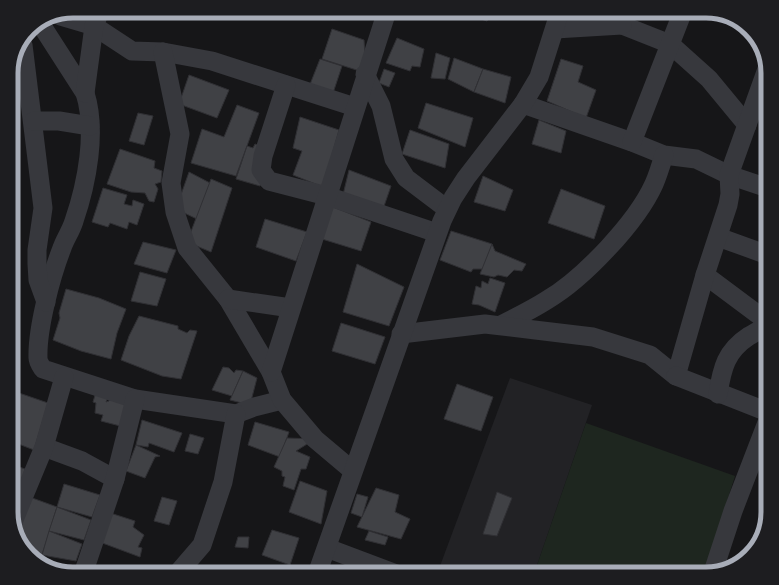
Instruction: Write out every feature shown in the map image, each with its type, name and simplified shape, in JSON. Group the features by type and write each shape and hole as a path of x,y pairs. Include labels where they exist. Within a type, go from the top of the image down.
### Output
{"street":[{"path":"85,18 97,19 132,50 163,52 212,61 355,107"},
{"path":"271,372 384,18"},
{"path":"320,567 401,334 447,209 466,178 523,104 539,77 558,18"},
{"path":"616,18 622,25"},
{"path":"632,142 680,18"},
{"path":"85,93 97,19"},
{"path":"555,29 622,25 670,44 709,79 747,126"},
{"path":"43,27 85,93 89,105 91,134 82,194 74,223 62,248 46,302 38,360 43,369 135,399 236,414 254,407 282,400"},
{"path":"24,50 34,121 43,208 37,250 38,280 46,302"},
{"path":"163,52 180,134 171,183 175,212 187,248 228,299 271,372 282,400 315,439 353,471"},
{"path":"365,74 381,106 394,159 406,178 447,209"},
{"path":"286,85 263,156 261,170 269,181 327,196 437,233"},
{"path":"676,376 705,275 728,205 730,194 729,175 761,86"},
{"path":"523,104 632,142 664,155 696,159 729,175 761,186"},
{"path":"34,121 59,121 90,126"},
{"path":"501,325 548,300 581,276 615,239 641,206 654,183 664,155"},
{"path":"718,237 761,252"},
{"path":"705,275 761,318"},
{"path":"228,299 291,308"},
{"path":"401,334 467,325 501,325 593,337 625,346 650,356 676,376 718,394 761,409"},
{"path":"718,394 722,370 728,355 738,344 761,328"},
{"path":"18,510 44,447 64,377"},
{"path":"85,567 115,479 135,399"},
{"path":"183,567 202,545 223,482 236,414"},
{"path":"715,566 733,511 761,438"},
{"path":"44,447 82,461 115,479"},
{"path":"327,548 377,567"}],"shaded area":[{"path":"510,378 592,405 536,567 440,566"},
{"path":"586,423 735,476 706,567 536,567"}],"building":[{"path":"478,18 488,18 487,21"},
{"path":"332,29 364,40 366,73 322,59"},
{"path":"397,38 424,49 420,67 412,66 410,71 386,63"},
{"path":"436,53 450,58 445,79 431,78"},
{"path":"454,58 483,69 474,92 448,79"},
{"path":"320,59 342,66 332,96 309,87"},
{"path":"561,59 583,66 578,82 596,90 586,118 547,101"},
{"path":"384,69 395,73 389,87 379,83"},
{"path":"483,69 511,77 505,103 474,92"},
{"path":"189,75 229,90 217,118 179,104"},
{"path":"426,103 473,118 465,147 418,128"},
{"path":"237,105 259,113 236,176 191,163 202,129 224,137"},
{"path":"138,113 153,116 144,145 129,141"},
{"path":"300,117 339,130 323,187 293,175 302,151 293,148"},
{"path":"539,120 566,131 561,153 532,144"},
{"path":"410,130 449,144 445,168 402,154"},
{"path":"255,144 272,151 260,186 236,179 247,146 253,148"},
{"path":"120,149 155,161 154,168 162,171 161,182 155,184 158,189 154,202 149,201 145,193 131,192 107,184"},
{"path":"349,170 391,186 382,212 342,199"},
{"path":"189,172 210,183 199,220 176,209"},
{"path":"483,176 513,190 505,211 474,202"},
{"path":"211,179 232,188 211,252 187,242"},
{"path":"103,188 127,195 124,204 132,206 133,200 144,204 137,225 129,222 127,229 110,223 108,227 92,222"},
{"path":"561,189 605,206 594,239 548,223"},
{"path":"333,207 371,222 361,251 322,239"},
{"path":"265,219 307,232 296,261 256,247"},
{"path":"451,231 492,244 484,269 473,269 471,272 440,260"},
{"path":"143,242 176,250 167,273 134,264"},
{"path":"492,244 495,251 526,264 522,271 514,270 507,277 498,275 494,277 480,274"},
{"path":"357,264 404,287 389,326 343,312"},
{"path":"140,272 166,279 157,306 131,301"},
{"path":"490,278 505,283 495,312 479,305 472,304 476,286 481,288 482,281 488,284"},
{"path":"66,289 99,298 126,309 117,333 111,359 81,351 53,340 60,318 59,313"},
{"path":"139,316 178,326 178,329 187,333 190,330 197,331 181,379 162,376 121,360 129,336"},
{"path":"341,323 385,337 375,364 332,351"},
{"path":"223,367 229,368 234,373 236,370 243,371 232,396 212,390"},
{"path":"243,371 257,378 250,405 230,400"},
{"path":"457,384 493,397 481,431 444,419"},
{"path":"96,392 108,397 106,402 111,398 131,403 124,427 101,421 103,415 95,413 96,403 93,402"},
{"path":"19,393 48,403 34,450 18,444"},
{"path":"142,420 182,433 174,452 149,443 148,447 136,445"},
{"path":"255,422 289,432 280,457 248,445"},
{"path":"190,434 204,438 198,454 185,451"},
{"path":"287,438 315,439 296,451 310,457 306,469 301,469 294,490 283,486 285,477 282,476 282,471 274,467"},
{"path":"136,445 160,456 155,457 145,478 126,471"},
{"path":"18,466 25,469 18,495"},
{"path":"300,481 327,491 321,524 289,512"},
{"path":"64,484 100,495 92,517 57,507"},
{"path":"376,488 399,495 395,512 410,519 401,539 357,527"},
{"path":"497,492 512,498 497,536 483,534"},
{"path":"357,494 368,497 362,517 351,513"},
{"path":"24,495 57,507 42,555 36,553 25,540 18,515"},
{"path":"162,497 177,501 169,525 154,521"},
{"path":"57,507 91,520 84,540 49,531"},
{"path":"107,512 135,521 133,527 144,535 138,547 142,548 140,557 97,541"},
{"path":"272,530 299,538 290,565 262,555"},
{"path":"49,531 82,544 76,561 42,555"},
{"path":"369,531 388,537 385,545 365,540"},
{"path":"238,537 249,537 248,548 235,547"}]}
